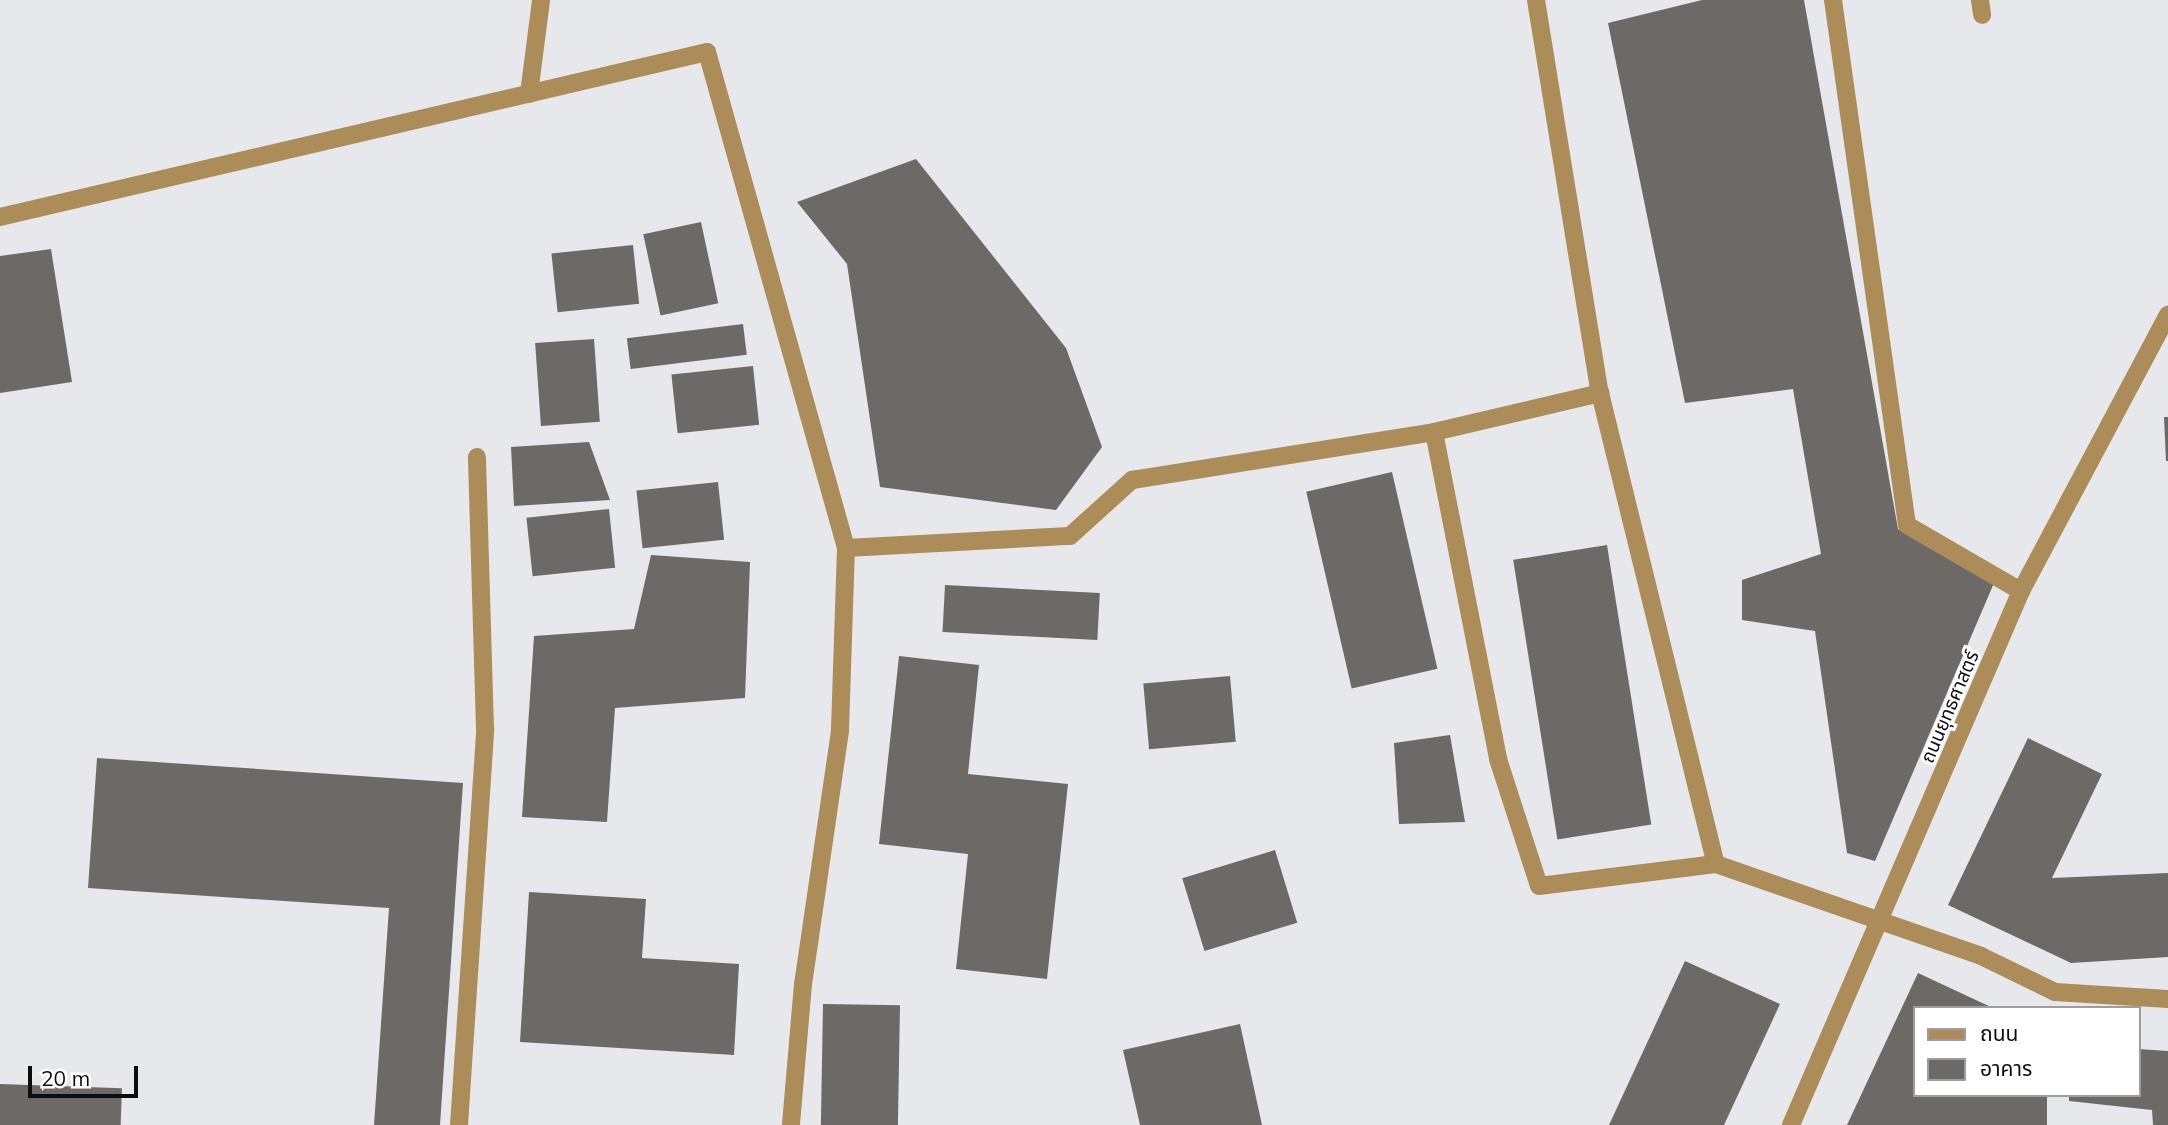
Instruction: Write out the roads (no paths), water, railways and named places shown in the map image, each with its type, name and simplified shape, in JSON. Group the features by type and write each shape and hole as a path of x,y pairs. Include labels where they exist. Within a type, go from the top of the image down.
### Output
{"street":[{"path":"529,94 541,0"},
{"path":"1536,0 1600,393 1716,864"},
{"path":"1833,0 1907,524 2021,591"},
{"path":"0,217 707,52 846,548 840,731 803,984 791,1125"},
{"name":"ถนนยุทธศาสตร์","path":"1791,1125 1881,922 2021,591 2168,315"},
{"path":"846,548 1070,536 1132,480 1434,432 1600,393"},
{"path":"1434,432 1498,759 1539,886 1716,864 1981,956 2055,992 2168,999"},
{"path":"458,1125 485,729 477,457"}]}
